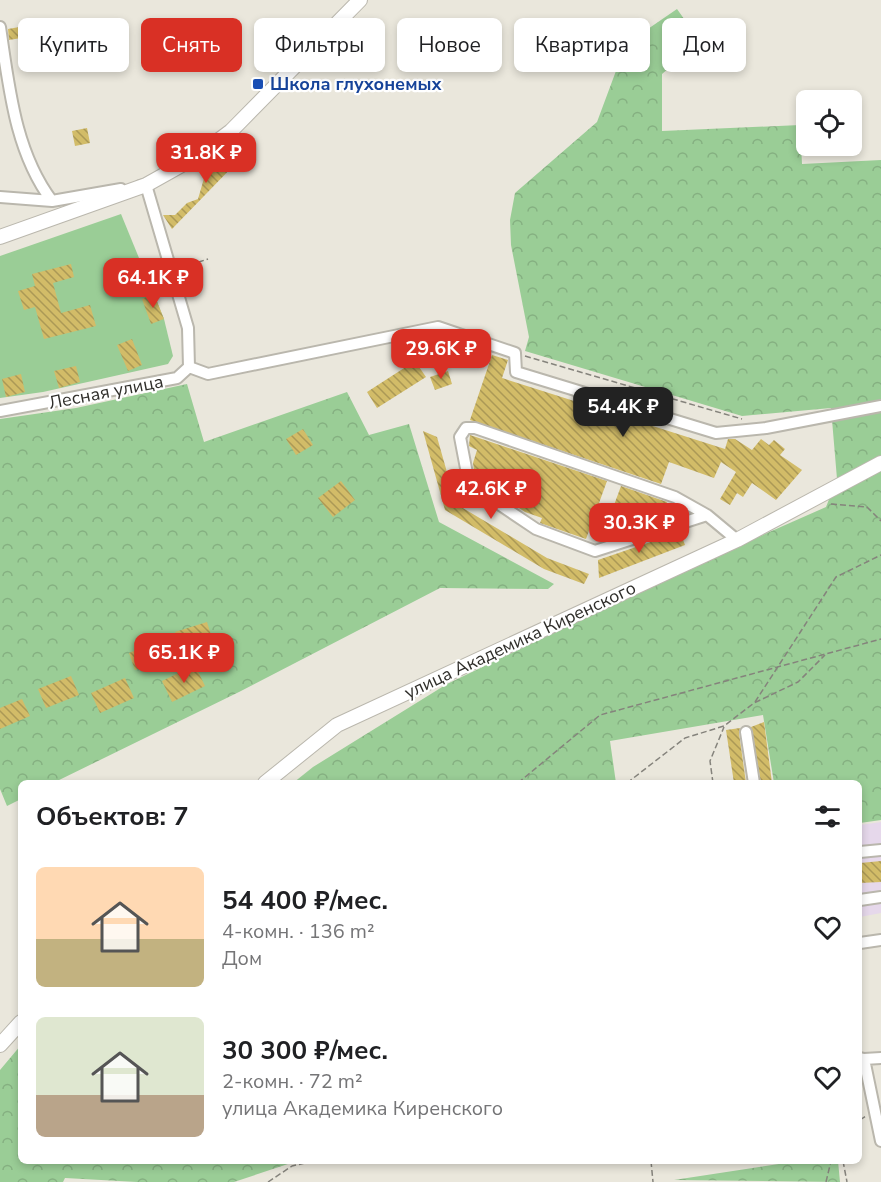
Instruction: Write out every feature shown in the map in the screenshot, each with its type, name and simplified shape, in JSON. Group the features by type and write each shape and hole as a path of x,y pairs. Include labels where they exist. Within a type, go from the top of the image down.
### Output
{"main road":[{"path":"0,237 146,185 196,157 231,130 360,0"},
{"name":"улица Академика Киренского","path":"269,780 337,725 737,540 881,463"},
{"path":"0,1046 18,1025"}],"street":[{"path":"0,27 14,117 38,183 52,201"},
{"path":"0,197 52,201 146,185 188,328 189,367 208,374 438,327 515,353 516,372 716,433 766,428 881,405"},
{"name":"Лесная улица","path":"0,411 177,378 189,367"},
{"path":"707,515 595,551 536,529 470,484 460,436 466,428 475,428 675,497 707,515 737,540"},
{"path":"746,732 754,780"},
{"path":"862,852 881,850"},
{"path":"862,900 881,897"},
{"path":"862,943 881,940"},
{"path":"881,1058 862,1059 881,1141"}],"path":[{"path":"172,271 208,259"},
{"path":"515,353 749,421"},
{"path":"831,505 867,507 881,521"},
{"path":"754,703 836,577 881,555"},
{"path":"522,780 600,716 881,639"},
{"path":"631,780 685,738 724,726 754,703 798,682 825,654"},
{"path":"713,780 711,761 724,726"},
{"path":"268,1182 292,1166 301,1164"},
{"path":"651,1164 653,1182"},
{"path":"826,1182 830,1164"},
{"path":"844,1164 847,1182"}],"shaded area":[{"path":"881,822 881,913 862,917 862,825"}],"green space":[{"path":"677,9 683,18 664,18"},
{"path":"662,19 662,72 664,72 662,74 662,131 796,125 796,156 802,156 802,164 881,160 881,820 862,823 862,780 774,780 763,715 610,741 616,780 297,780 313,767 447,684 688,568 826,507 837,479 831,408 742,416 525,351 529,337 511,245 510,220 515,193 597,122 616,72 650,72 650,28"},
{"path":"121,214 164,319 173,356 168,364 43,392 0,398 0,256"},
{"path":"187,384 204,442 347,392 369,435 409,424 439,522 554,584 548,589 440,588 239,692 59,780 18,780 18,800 7,806 0,789 0,419 76,408"},
{"path":"18,1049 18,1164 288,1164 234,1182 137,1182 65,1178 63,1182 0,1182 0,1070"},
{"path":"779,1164 838,1164 840,1182 674,1180"}],"building":[{"path":"18,27 18,38 9,40 8,29"},
{"path":"87,128 90,143 75,146 72,131"},
{"path":"227,149 238,161 172,229 163,215 175,215 187,203 198,199 207,168"},
{"path":"71,264 74,277 53,283 61,313 90,305 96,326 44,339 35,307 24,310 18,291 35,286 32,274"},
{"path":"154,294 164,319 151,324 142,299"},
{"path":"132,339 142,365 128,371 117,345"},
{"path":"492,355 508,360 502,378 725,449 728,439 735,439 752,450 761,439 769,445 774,440 785,449 780,455 802,470 776,500 752,483 743,497 737,493 730,505 720,499 736,472 721,462 714,478 669,462 661,484 470,420"},
{"path":"415,361 426,377 377,408 367,392"},
{"path":"76,366 80,382 59,388 54,371"},
{"path":"448,371 452,384 435,390 430,377"},
{"path":"21,374 25,392 6,397 2,379"},
{"path":"303,429 313,445 296,455 286,439"},
{"path":"423,431 437,437 456,504 547,558 589,574 584,584 544,569 445,510"},
{"path":"470,435 607,481 586,539 540,523 542,518 525,512 513,504 514,500 500,495 487,487 488,483 475,477 473,463 477,450 469,446"},
{"path":"341,481 355,500 333,517 318,498"},
{"path":"621,486 667,502 660,522 637,530 625,525 622,534 606,540 602,538"},
{"path":"680,532 685,545 599,578 598,560"},
{"path":"207,622 213,641 182,652 175,632"},
{"path":"159,641 166,659 135,670 129,653"},
{"path":"195,665 205,686 172,702 162,681"},
{"path":"71,676 79,695 46,708 38,689"},
{"path":"125,678 134,698 100,713 91,693"},
{"path":"22,699 30,716 0,729 0,708"},
{"path":"764,722 772,780 760,780 751,727"},
{"path":"740,728 746,780 734,780 726,730"},
{"path":"881,861 881,882 862,883 862,863"}],"place":[{"name":"Школа глухонемых","path":"258,84"}]}
